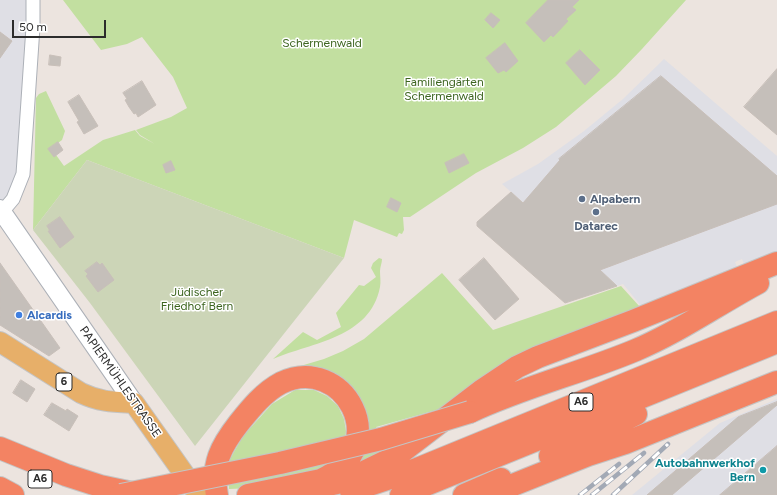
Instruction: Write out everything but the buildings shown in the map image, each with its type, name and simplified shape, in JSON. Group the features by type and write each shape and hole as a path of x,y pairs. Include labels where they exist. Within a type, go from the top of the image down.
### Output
{"highway":[{"path":"286,495 341,482 358,475 394,456 487,386 517,367 538,357 633,321 777,263"},
{"path":"470,412 493,401 600,364 659,339 777,273"},
{"path":"121,495 280,463 381,438 470,412 495,407 638,358 725,330 777,316"},
{"name":"A6","path":"336,495 416,469 777,322"},
{"name":"A6","path":"401,495 777,342"},
{"path":"464,495 646,409 672,396 738,358"},
{"path":"205,490 214,478 215,466 220,450 242,420 269,391 281,383 292,379 307,377 320,380 334,386 345,395 354,410 357,422 358,437 352,454 343,467 332,475 321,480 248,495"},
{"path":"488,495 588,455 607,450 777,382"},
{"path":"0,448 66,475 100,486 145,495"},
{"path":"522,495 547,480 595,460 607,450"},
{"name":"A6","path":"0,460 31,476 82,495"},
{"name":"A6","path":"0,488 13,495"}],"main road":[{"name":"PAPIERMÜHLESTRASSE","path":"1,211 134,403 205,490"},
{"name":"6","path":"0,342 93,399 108,402 134,403"}],"street":[{"path":"1,211 13,199 23,174 33,27 33,0"}],"shaded area":[{"path":"0,0 33,0 24,167 0,209"},
{"path":"664,59 777,156 777,251 744,264 742,259 735,262 737,267 641,306 623,284 617,286 502,184 538,164 584,131 623,99"},
{"path":"777,399 777,495 632,495 720,423"}],"green space":[{"path":"63,0 686,0 616,76 556,127 523,148 476,173 410,217 403,217 404,230 402,234 399,233 397,237 354,220 344,258 87,160 33,230 36,98 39,94 46,91 65,131 62,140 51,148 64,166 103,140 135,130 140,136 155,144 140,135 136,130 171,117 187,108 173,77 142,37 127,44 101,50"},
{"name":"Jüdischer Friedhof Bern","path":"87,160 344,258 195,446 90,303 33,230"},
{"path":"379,258 382,259 380,270 380,287 374,304 365,317 352,328 338,336 273,359 303,332 317,340 341,327 336,313 359,285 364,286 376,277 371,268 373,263"},
{"path":"442,273 493,330 621,286 640,307 531,348 503,363 440,409 376,427 387,445 380,452 361,462 364,440 362,421 297,367 324,359 343,351 364,339"},
{"path":"295,390 314,390 327,396 338,406 344,419 346,431 345,442 341,453 317,471 253,488 229,489 228,478 230,459 243,436 272,404"}],"railway":[{"path":"613,495 668,444"},
{"path":"592,495 644,453"},
{"path":"580,495 619,464"}],"place":[{"name":"Alpabern","path":"582,199"},
{"name":"Datarec","path":"596,212"},
{"name":"Alcardis","path":"19,315"},
{"name":"Autobahnwerkhof Bern","path":"763,470"}],"park label":[{"name":"Schermenwald","path":"322,43"},
{"name":"Familiengärten Schermenwald","path":"444,89"}]}
